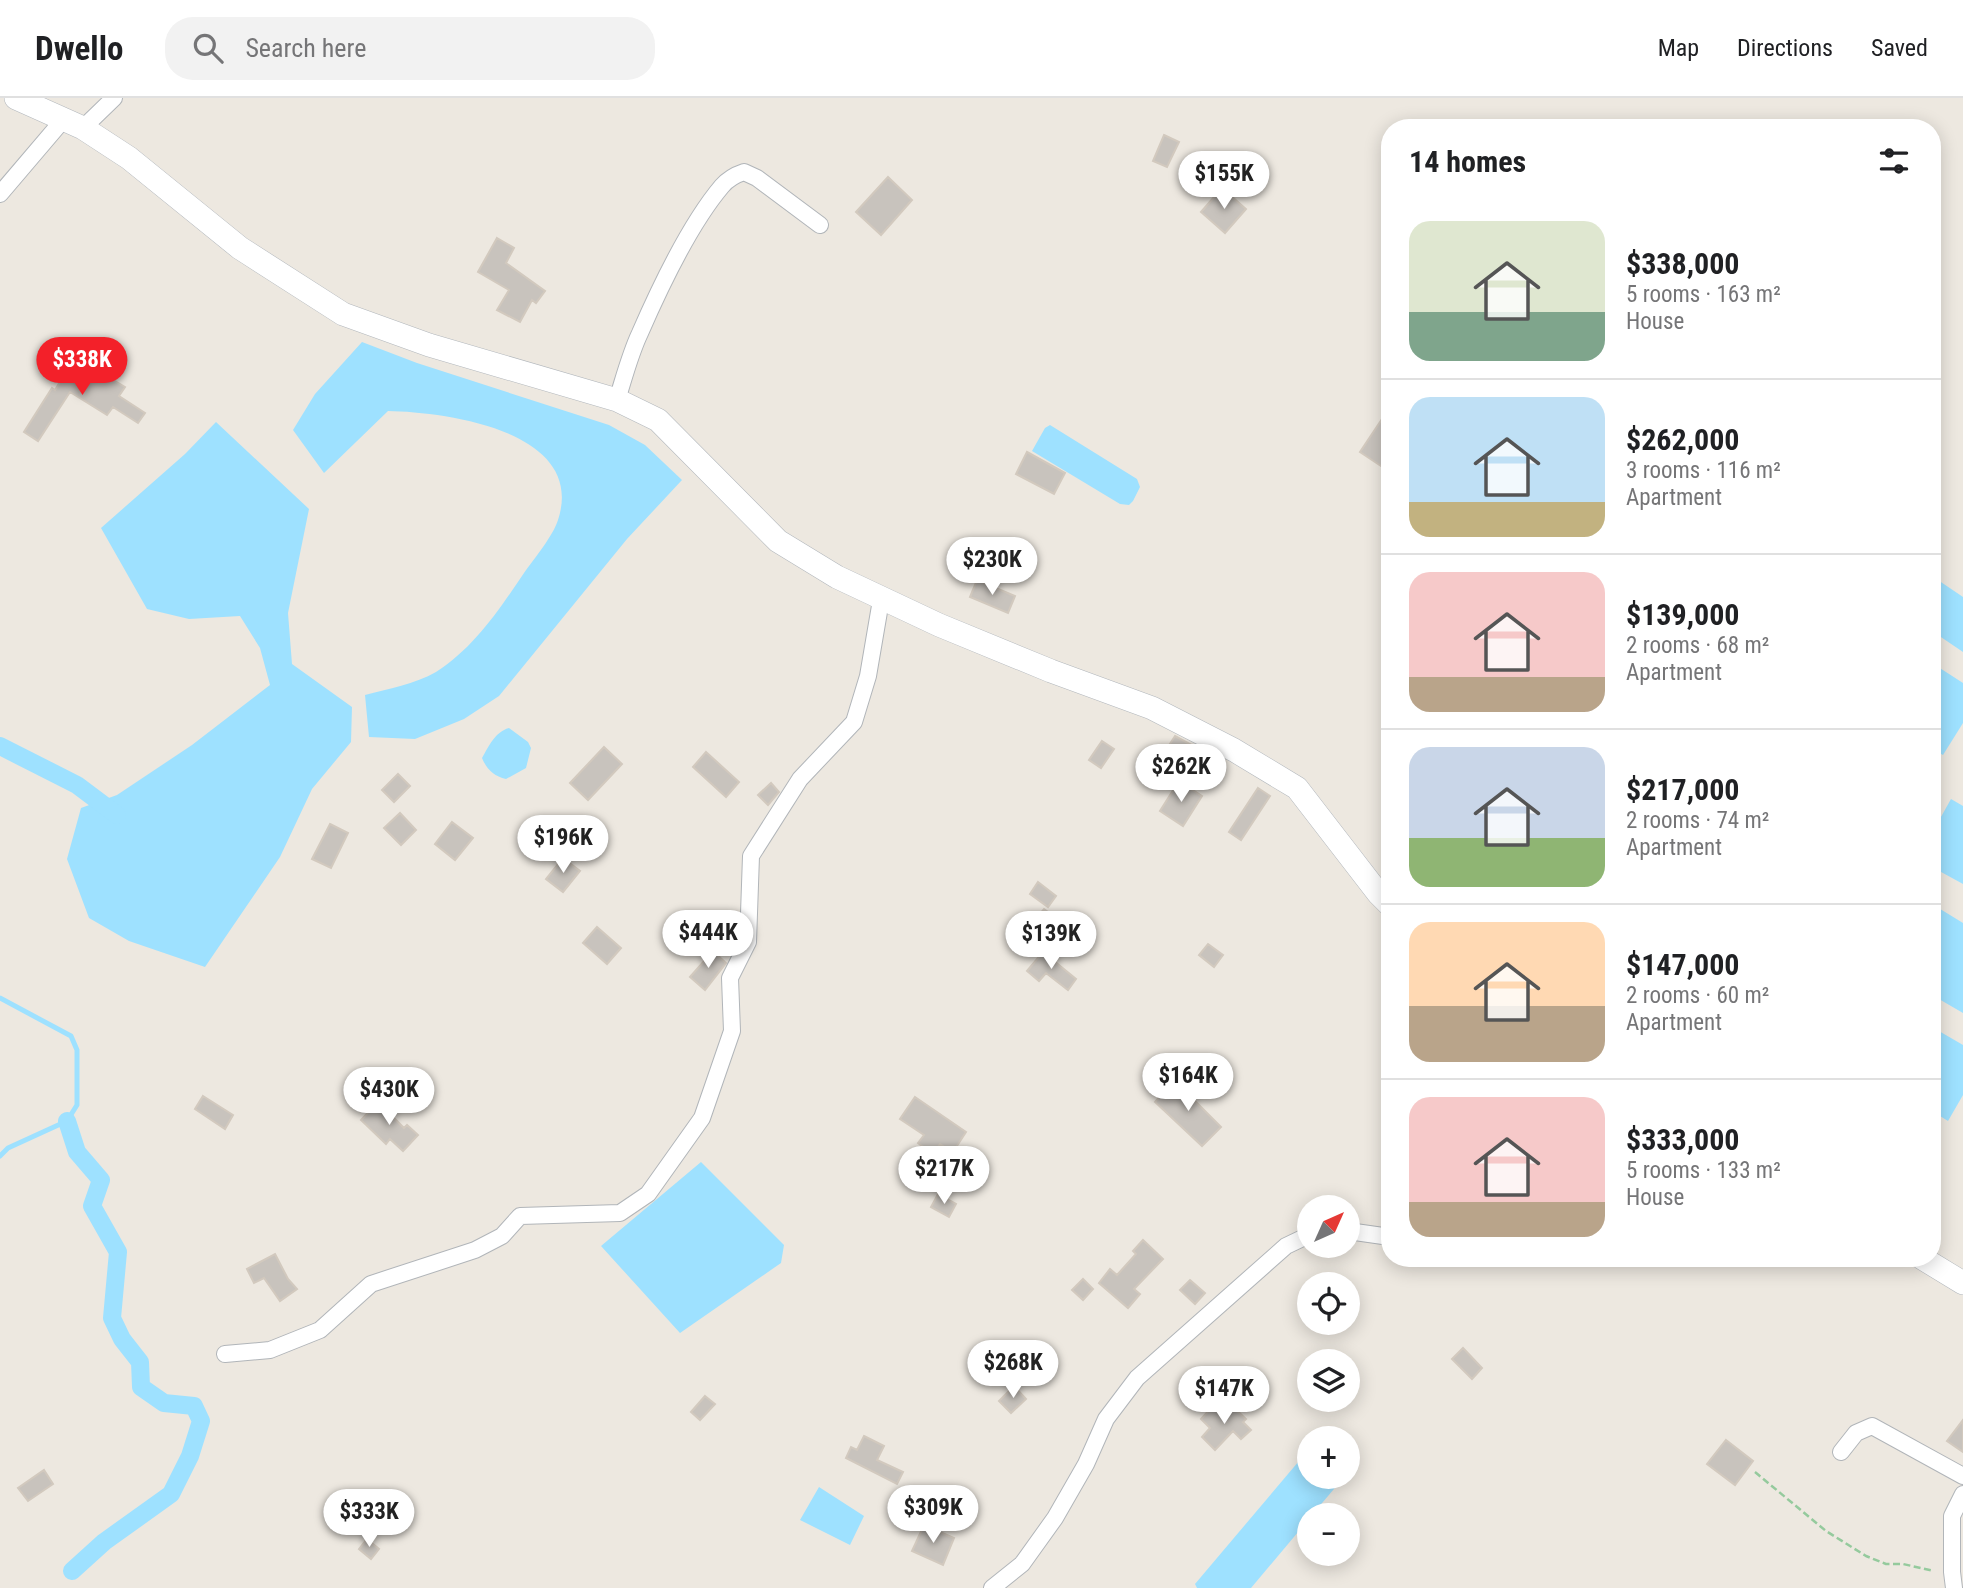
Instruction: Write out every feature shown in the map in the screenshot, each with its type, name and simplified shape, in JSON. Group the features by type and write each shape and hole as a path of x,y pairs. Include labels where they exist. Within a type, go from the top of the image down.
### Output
{"street":[{"path":"16,98 73,124 129,158 240,248 343,314 429,345 617,400 658,420 778,541 837,577 881,600 1051,671 1152,708 1255,763 1297,788 1381,896"},
{"path":"0,194 73,124 114,98"},
{"path":"617,400 639,335 668,275 697,223 723,185 734,175 744,172 757,178 820,225"},
{"path":"225,1354 270,1350 320,1330 371,1284 475,1250 502,1236 520,1216 620,1213 648,1194 702,1118 732,1031 730,978 748,943 751,856 800,779 854,722 868,676 881,600"},
{"path":"1360,1233 1381,1236"},
{"path":"992,1588 1022,1564 1055,1518 1086,1464 1106,1419 1137,1378 1286,1246 1297,1241"},
{"path":"1937,1267 1963,1283"},
{"path":"1841,1452 1856,1433 1872,1426 1963,1476"},
{"path":"1953,1580 1952,1516 1963,1494"}],"path":[{"path":"1755,1472 1826,1531 1866,1556 1886,1564 1903,1564 1935,1571 1953,1580"}],"water":[{"path":"362,342 417,363 609,425 645,445 682,480 627,539 499,696 464,719 415,739 369,737 365,695 401,686 436,672 474,640 552,533 558,520 561,490 552,466 532,447 506,432 475,422 413,412 388,411 324,473 293,430 315,394"},
{"path":"216,422 309,509 288,613 292,664 352,707 351,742 312,789 280,857 205,967 129,941 89,918 67,859 81,808 117,795 192,745 270,685 260,648 240,616 189,619 147,609 101,528 185,454"},
{"path":"1050,425 1137,479 1140,487 1133,501 1129,505 1120,504 1032,451 1045,428"},
{"path":"1941,582 1963,597 1963,652 1941,637"},
{"path":"1941,669 1963,683 1963,723 1943,755"},
{"path":"509,728 528,742 531,748 526,768 506,779 491,772 482,758 496,736"},
{"path":"1951,799 1963,806 1963,884 1941,872 1941,817"},
{"path":"1941,910 1963,923 1963,1013 1941,1000"},
{"path":"1941,1032 1963,1045 1963,1095 1948,1121 1941,1117"},
{"path":"701,1162 784,1245 781,1263 680,1333 601,1246"},
{"path":"1297,1463 1297,1489 1334,1489 1322,1503 1297,1503 1297,1533 1251,1588 1197,1588 1195,1584"},
{"path":"819,1487 864,1516 850,1545 800,1520"}],"building":[{"path":"1164,135 1179,142 1167,167 1153,161"},
{"path":"888,177 912,200 881,235 856,212"},
{"path":"1222,188 1246,209 1225,233 1201,212"},
{"path":"497,238 514,248 506,263 545,291 536,303 532,300 520,322 497,310 509,290 478,272"},
{"path":"75,357 125,387 119,396 145,413 138,423 113,407 107,415 70,392 38,441 24,432"},
{"path":"1381,420 1381,466 1360,452"},
{"path":"1027,452 1065,473 1054,494 1016,474"},
{"path":"977,580 1015,596 1008,613 970,597"},
{"path":"1175,736 1199,749 1180,779 1157,764"},
{"path":"1102,741 1114,749 1101,768 1089,760"},
{"path":"604,747 622,764 588,800 570,783"},
{"path":"706,752 739,782 726,797 693,767"},
{"path":"398,774 410,786 394,802 382,790"},
{"path":"1179,781 1202,796 1183,826 1160,811"},
{"path":"771,783 779,792 768,805 758,795"},
{"path":"1258,788 1270,796 1241,840 1229,832"},
{"path":"400,813 416,830 401,845 384,828"},
{"path":"452,822 473,838 455,860 435,844"},
{"path":"330,824 348,833 331,868 312,859"},
{"path":"563,858 580,871 563,892 546,879"},
{"path":"1038,882 1056,896 1048,907 1030,894"},
{"path":"1044,909 1060,921 1041,943 1026,930"},
{"path":"597,927 621,948 607,964 583,943"},
{"path":"1208,944 1223,955 1214,967 1199,955"},
{"path":"713,951 726,963 705,990 690,977"},
{"path":"1043,952 1076,979 1068,990 1046,973 1039,981 1027,971"},
{"path":"1174,1080 1221,1127 1202,1146 1155,1102"},
{"path":"203,1096 233,1115 225,1129 195,1109"},
{"path":"915,1097 966,1132 953,1152 940,1144 933,1154 918,1143 924,1135 900,1119"},
{"path":"378,1102 404,1128 407,1125 418,1135 403,1151 390,1139 386,1144 361,1120"},
{"path":"938,1194 956,1204 949,1217 931,1207"},
{"path":"1143,1240 1163,1259 1134,1289 1140,1294 1128,1308 1099,1283 1110,1269 1117,1275 1136,1254 1133,1251"},
{"path":"275,1254 288,1279 297,1289 280,1301 264,1278 254,1283 247,1269"},
{"path":"1083,1279 1093,1289 1083,1300 1072,1290"},
{"path":"1190,1280 1205,1293 1195,1304 1180,1290"},
{"path":"1463,1348 1482,1368 1472,1379 1452,1359"},
{"path":"1014,1386 1026,1399 1011,1413 999,1401"},
{"path":"705,1396 715,1404 700,1420 691,1412"},
{"path":"1213,1406 1223,1415 1232,1406 1246,1419 1243,1422 1251,1430 1241,1439 1233,1431 1215,1450 1202,1437 1210,1428 1201,1419"},
{"path":"1963,1420 1963,1452 1947,1441"},
{"path":"864,1436 884,1446 877,1460 903,1472 897,1484 846,1458 851,1447 857,1450"},
{"path":"1726,1440 1753,1461 1735,1485 1707,1464"},
{"path":"44,1470 53,1484 28,1501 18,1488"},
{"path":"924,1525 954,1538 943,1565 912,1551"},
{"path":"367,1539 379,1549 371,1559 359,1549"}],"waterway":[{"path":"0,746 77,785 117,815"},
{"path":"0,998 71,1036 77,1050 77,1105 67,1121 8,1148 0,1156"},
{"path":"67,1121 77,1152 101,1180 92,1206 118,1252 112,1318 122,1339 140,1362 141,1387 164,1403 194,1406 201,1421 190,1456 171,1494 104,1542 72,1571"}]}
